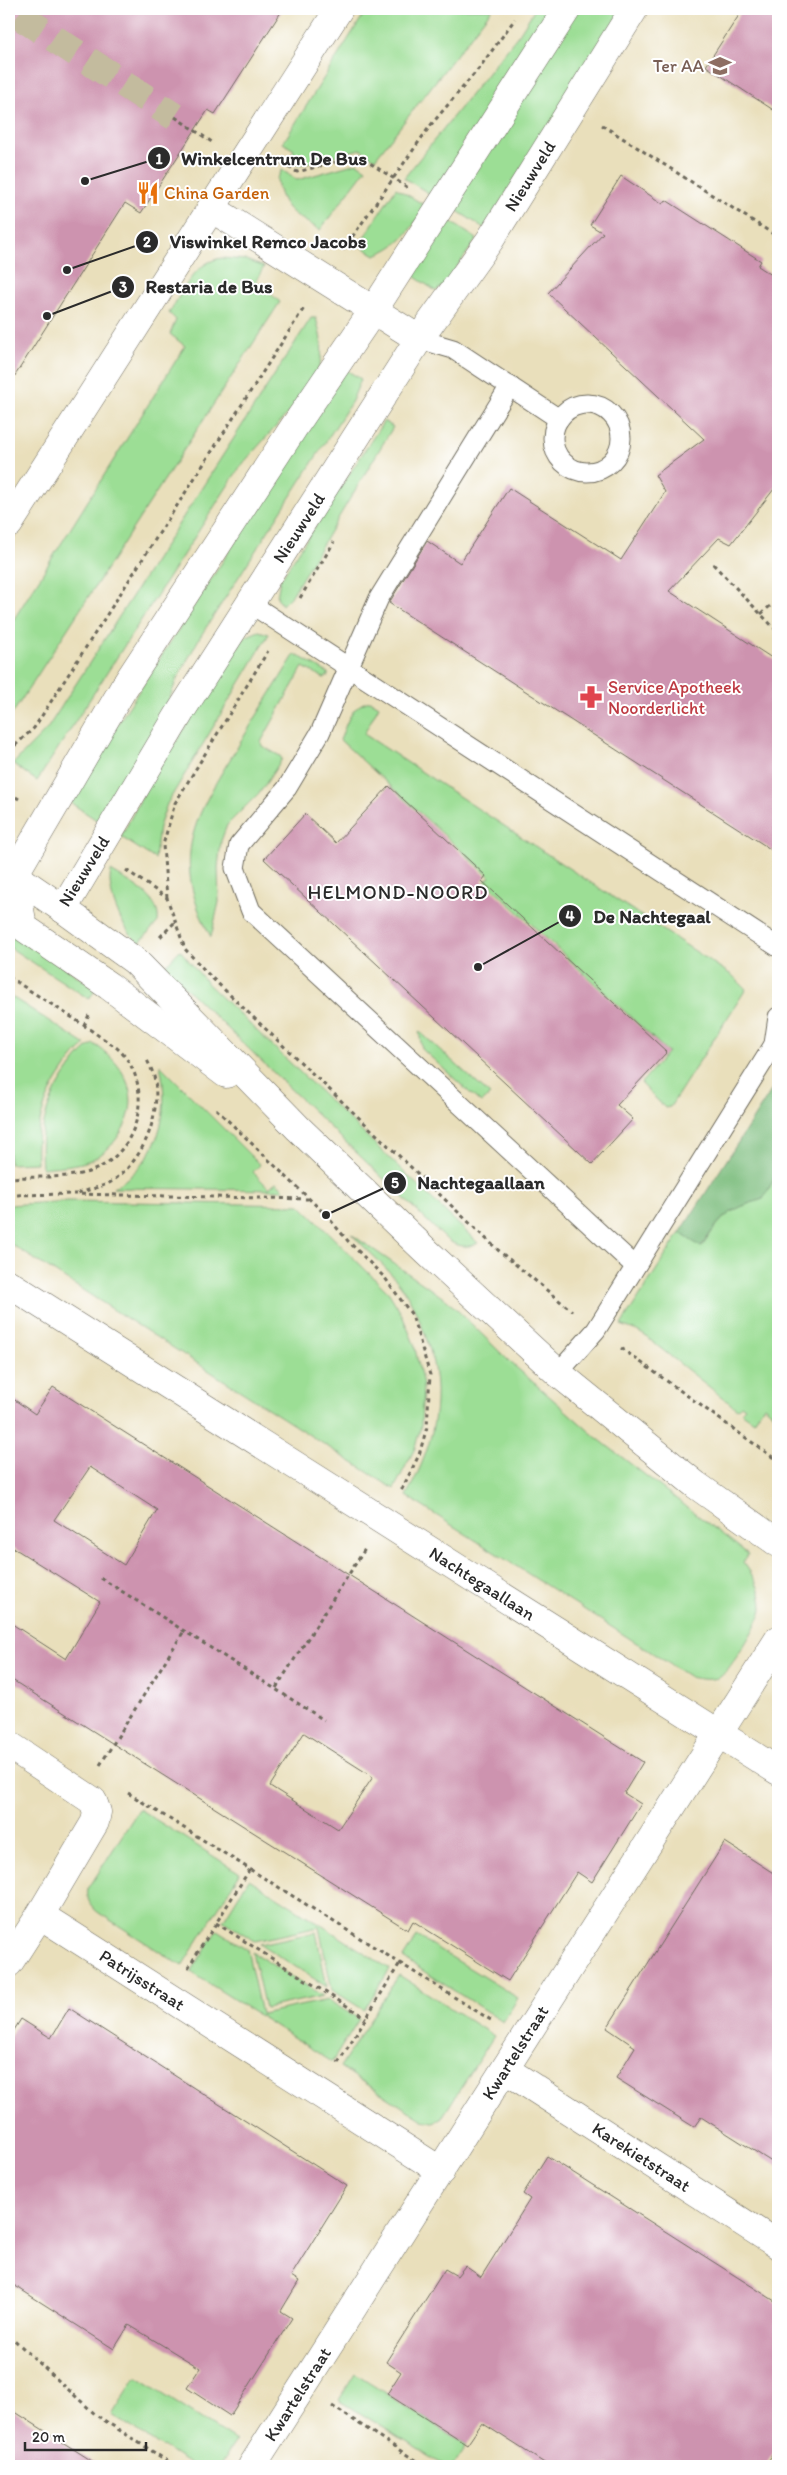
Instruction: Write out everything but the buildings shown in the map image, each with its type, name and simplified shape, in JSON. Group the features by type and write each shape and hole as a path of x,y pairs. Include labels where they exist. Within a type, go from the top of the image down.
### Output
{"street":[{"path":"9,524 339,9"},
{"path":"298,1128 109,986 16,922 11,873 47,819 123,689 440,208 567,9"},
{"name":"Nieuwveld","path":"16,922 63,909 181,711 419,340 490,240 634,9"},
{"path":"211,208 419,340"},
{"path":"11,873 135,961 298,1128 558,1373 696,1485 778,1543"},
{"name":"Nachtegaallaan","path":"9,1284 778,1771"},
{"name":"Kwartelstraat","path":"252,2466 506,2070 778,1640"},
{"path":"9,1745 93,1800 97,1812 95,1822 9,1963"},
{"name":"Patrijsstraat","path":"40,1915 441,2171"},
{"name":"Karekietstraat","path":"506,2070 778,2245"}],"lane":[{"path":"419,340 453,348 559,419"},
{"path":"510,386 379,598 320,734 287,788 239,845 235,868 251,911 635,1266"},
{"path":"251,604 778,947"},
{"path":"558,1373 596,1330 776,1041 778,1017"}],"path":[{"path":"343,250 430,126 480,66 518,16"},
{"path":"175,117 241,161"},
{"path":"597,122 778,237"},
{"path":"276,160 298,172 359,156 440,208"},
{"path":"9,751 34,728 307,304"},
{"path":"713,564 778,632"},
{"path":"761,614 778,599"},
{"path":"272,644 175,803 164,845 167,898 184,949 498,1250 575,1313"},
{"path":"9,793 47,819"},
{"path":"97,851 167,898"},
{"path":"9,977 117,1048 137,1077 140,1093 136,1123 127,1141 100,1166 85,1173 9,1178"},
{"path":"75,1194 110,1182 132,1163 146,1140 155,1111 155,1080 146,1056"},
{"path":"261,1154 309,1199 384,1278 412,1315 430,1375 427,1427 419,1455 406,1484 276,1688"},
{"path":"9,1195 75,1194 309,1199"},
{"path":"613,1342 777,1460 778,1454"},
{"path":"100,1578 324,1720"},
{"path":"82,1793 184,1631"},
{"path":"120,1788 524,2041"},
{"path":"169,1998 250,1869"},
{"path":"216,1923 366,2018"},
{"path":"319,2093 400,1963"},
{"path":"9,2335 96,2415 175,2466"},
{"path":"308,2380 330,2405 424,2466"}],"green space":[{"path":"364,9 492,9 375,159 360,149 299,165 289,159 294,150 283,143 364,14 362,12"},
{"path":"535,9 550,9 433,196 404,178 519,34"},
{"path":"575,9 623,9 484,228 451,207"},
{"path":"357,163 366,169 320,230 291,211 282,198 277,179 282,170 297,180"},
{"path":"396,188 426,206 411,229 399,241 392,247 375,255 359,245"},
{"path":"445,218 477,239 444,285 436,291 409,273"},
{"path":"222,258 246,260 264,267 256,281 280,302 9,719 9,627 185,346 170,334 176,320 169,313 197,271 204,265"},
{"path":"311,318 316,318 322,346 320,364 315,376 284,418 238,470 37,781 13,764 47,729"},
{"path":"346,370 361,379 352,401 200,637 177,679 160,723 98,821 68,801"},
{"path":"384,421 393,427 292,595 282,605 277,597 280,580"},
{"path":"259,631 269,634 167,804 159,827 155,859 121,837 149,783 241,642 247,636"},
{"path":"295,654 328,673 328,676 324,678 303,667 261,742 262,746 282,759 261,791 227,825 221,841 218,867 219,902 211,937 198,909 191,884 189,861 192,839 199,817 209,796"},
{"path":"371,701 379,706 364,734 733,976 746,989 670,1107 665,1108 641,1083 668,1052 485,881 490,877 340,740 354,710 364,703"},
{"path":"111,871 143,891 155,905 158,913 158,922 139,943 121,920 113,900 110,880"},
{"path":"9,929 96,989 89,999 9,947"},
{"path":"180,950 208,984 478,1243 462,1246 446,1239 164,967"},
{"path":"9,995 86,1045 63,1071 45,1103 37,1138 37,1163 9,1164"},
{"path":"419,1031 490,1095 481,1103 422,1049"},
{"path":"94,1044 113,1060 126,1079 131,1101 125,1125 111,1145 91,1160 73,1165 42,1168 43,1129 53,1095 73,1064 82,1053"},
{"path":"160,1065 260,1165 253,1172 269,1188 276,1182 285,1190 113,1188 129,1177 141,1165 151,1151 158,1135 164,1101"},
{"path":"778,1080 778,1172 763,1199 741,1207 726,1216 714,1228 701,1247 680,1233"},
{"path":"778,1172 778,1409 775,1415 764,1406 754,1421 741,1412 745,1408 741,1405 737,1409 640,1332 621,1325 680,1233 702,1247 720,1221 726,1216 741,1206 763,1199"},
{"path":"69,1201 300,1205 389,1293 402,1315 414,1344 423,1385 421,1425 415,1448 394,1489 9,1243 9,1205"},
{"path":"351,1234 448,1301 509,1361 597,1438 748,1554 743,1562 756,1583 762,1601 761,1614 745,1644 725,1673 720,1677 709,1679 690,1677 406,1496 426,1454 432,1433 436,1391 434,1369 421,1324 407,1294 385,1268"},
{"path":"139,1809 240,1873 182,1966 99,1913 91,1906 88,1900 88,1889"},
{"path":"249,1879 390,1969 364,2010 332,1990 319,1927 255,1941 223,1921"},
{"path":"217,1930 247,1949 261,2014 328,2000 359,2019 332,2062 191,1972"},
{"path":"316,1932 327,1987 260,1944"},
{"path":"417,1936 518,1998 503,2022 403,1958"},
{"path":"252,1952 323,1996 265,2008"},
{"path":"399,1975 494,2036 441,2119 433,2122 423,2120 340,2067"},
{"path":"355,2374 467,2445 453,2466 445,2466 339,2400"},
{"path":"136,2377 236,2441 219,2466 193,2466 112,2415"}],"tunnel":[{"path":"18,15 175,117"}],"place":[{"name":"Ter AA","path":"720,66"},
{"name":"Winkelcentrum De Bus","path":"85,181"},
{"name":"China Garden","path":"148,193"},
{"name":"Viswinkel Remco Jacobs","path":"67,270"},
{"name":"Restaria de Bus","path":"47,316"},
{"name":"Service Apotheek Noorderlicht","path":"591,697"},
{"name":"De Nachtegaal","path":"478,967"},
{"name":"Nachtegaallaan","path":"326,1215"}],"district":[{"name":"HELMOND-NOORD","path":"398,892"}]}
